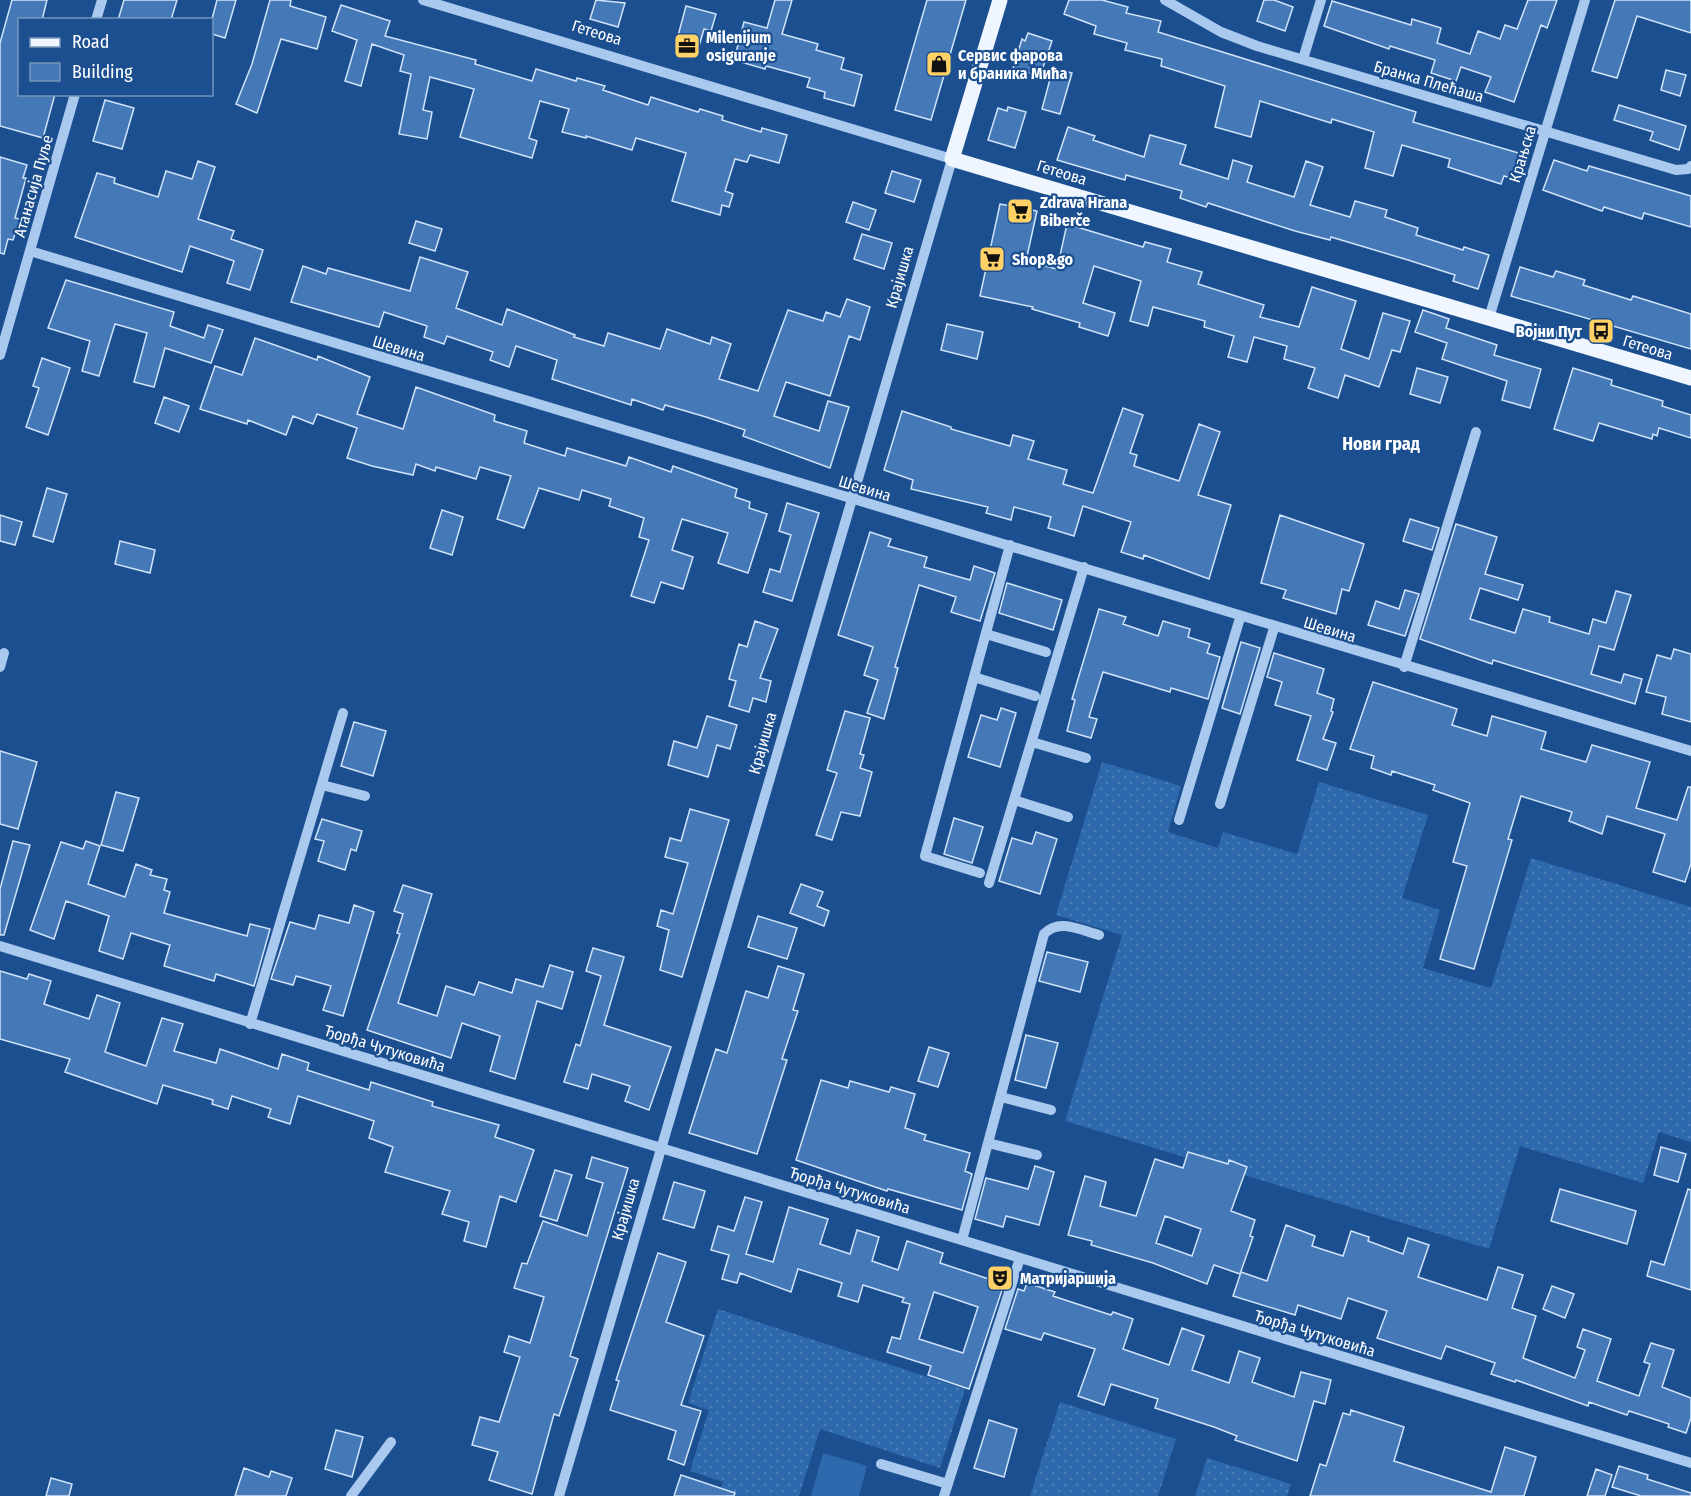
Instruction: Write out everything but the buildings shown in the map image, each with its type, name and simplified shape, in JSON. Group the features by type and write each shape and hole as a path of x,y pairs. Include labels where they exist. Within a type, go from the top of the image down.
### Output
{"main road":[{"name":"Крајишка","path":"952,159 1000,0"},
{"name":"Гетеова","path":"952,159 1691,378"}],"street":[{"path":"97,18 102,0"},
{"name":"Гетеова","path":"423,0 952,159"},
{"name":"Бранка Плећаша","path":"1165,0 1221,32 1303,59 1676,170 1688,169 1691,166"},
{"path":"1303,59 1321,0"},
{"name":"Крањска","path":"1489,318 1585,0"},
{"name":"Атанасија Пуље","path":"0,355 74,96"},
{"name":"Крајишка","path":"559,1496 952,159"},
{"name":"Шевина","path":"30,251 852,500 1084,567 1240,618 1691,752"},
{"path":"1404,667 1476,432"},
{"path":"980,873 925,856 1010,545"},
{"path":"989,884 1084,567"},
{"path":"1179,820 1240,618"},
{"path":"1220,804 1274,628"},
{"path":"986,634 1046,652"},
{"path":"0,667 4,653"},
{"path":"974,677 1035,696"},
{"path":"250,1024 344,713"},
{"path":"1032,742 1086,758"},
{"path":"322,785 365,796"},
{"path":"1014,800 1068,817"},
{"path":"962,1240 1044,934 1050,927 1060,924 1099,935"},
{"name":"Ђорђа Чутуковића","path":"0,946 1691,1463"},
{"path":"1001,1097 1051,1110"},
{"path":"988,1143 1037,1155"},
{"path":"944,1496 1020,1258"},
{"path":"351,1496 391,1442"},
{"path":"881,1464 948,1484"}],"shaded area":[{"path":"1102,762 1181,786 1168,832 1218,848 1223,832 1297,854 1319,782 1428,815 1402,898 1440,910 1423,968 1491,988 1531,858 1691,907 1691,1142 1659,1132 1643,1183 1520,1146 1489,1249 1065,1121 1122,935 1056,915"},
{"path":"718,1309 965,1389 940,1468 820,1429 799,1496 718,1496 723,1482 690,1471 709,1410 688,1403"},
{"path":"1060,1402 1176,1439 1158,1496 1030,1496"},
{"path":"823,1453 867,1466 859,1496 811,1496"},
{"path":"1207,1458 1291,1484 1287,1496 1195,1496"}],"place":[{"name":"Milenijum osiguranje","path":"687,46"},
{"name":"Сервис фарова и браника Мића","path":"939,64"},
{"name":"Zdrava Hrana Biberče","path":"1020,211"},
{"name":"Shop&go","path":"992,259"},
{"name":"Војни Пут","path":"1601,331"},
{"name":"Матријаршија","path":"1000,1278"}],"district":[{"name":"Нови град","path":"1381,444"}]}
